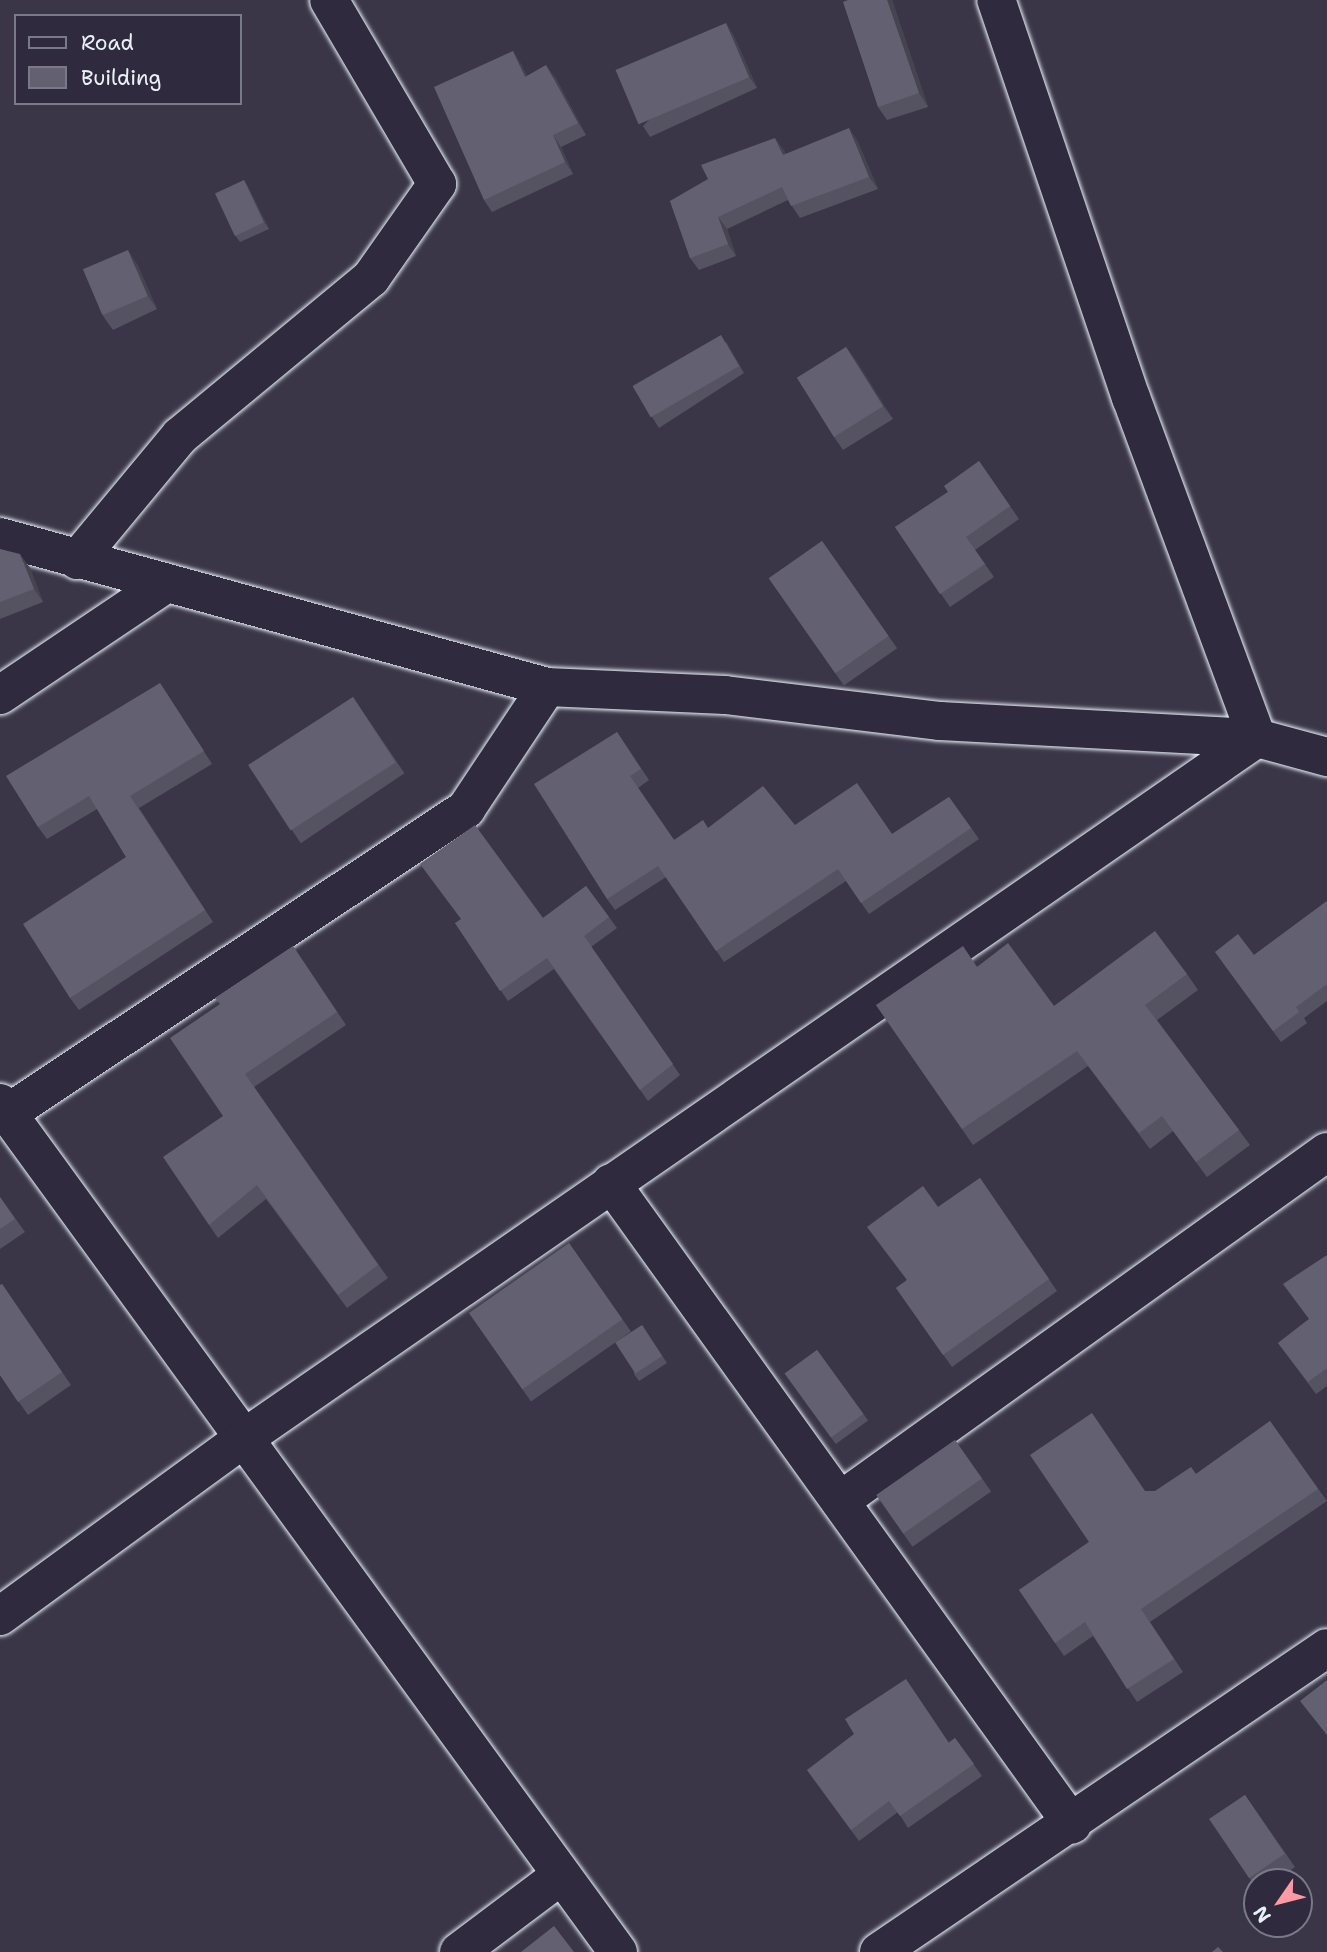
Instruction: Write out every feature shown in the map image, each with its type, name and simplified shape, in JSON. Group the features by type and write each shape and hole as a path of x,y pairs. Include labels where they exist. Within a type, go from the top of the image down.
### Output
{"street":[{"path":"77,559 180,436 371,278 437,184 329,0"},
{"path":"996,0 1131,398 1257,738"},
{"path":"0,537 547,687 724,695 940,721 1257,738 1327,757"},
{"path":"0,695 164,584"},
{"path":"547,687 466,809 4,1108 559,1877 618,1952"},
{"path":"0,1616 243,1439 1257,738"},
{"path":"840,1501 1327,1152"},
{"path":"611,1183 1072,1824"},
{"path":"879,1952 1072,1824 1327,1648"},
{"path":"459,1952 559,1877"}],"building":[{"path":"887,0 919,93 878,107 843,2"},
{"path":"726,23 749,77 639,124 616,70"},
{"path":"513,51 525,77 546,65 578,123 553,135 565,162 484,200 434,87"},
{"path":"849,128 869,177 791,206 782,187 718,217 728,244 690,258 670,201 708,179 701,165 775,138 783,155"},
{"path":"244,180 264,223 235,236 215,194"},
{"path":"128,250 148,296 102,315 83,269"},
{"path":"721,335 739,366 651,417 633,386"},
{"path":"846,347 883,406 834,437 797,378"},
{"path":"979,461 1010,506 966,537 985,564 940,594 895,527 948,492 944,486"},
{"path":"822,541 889,636 835,673 769,578"},
{"path":"0,549 20,554 34,589 0,602"},
{"path":"160,683 204,751 130,796 205,910 70,998 23,924 126,857 89,796 38,827 6,776"},
{"path":"353,697 395,762 291,830 248,765"},
{"path":"617,732 641,769 630,776 674,840 703,820 708,828 763,786 795,825 857,783 892,834 949,797 971,828 861,903 838,869 716,951 658,866 607,899 534,784"},
{"path":"475,825 543,918 586,886 609,917 584,936 673,1064 640,1090 547,958 500,991 455,923 461,919 420,864"},
{"path":"1327,901 1327,984 1296,1007 1299,1012 1273,1031 1215,952 1238,934 1254,955"},
{"path":"1155,931 1187,974 1145,1005 1239,1130 1196,1162 1162,1116 1139,1133 1077,1051 962,1129 876,1005 963,946 977,967 1008,943 1054,1006"},
{"path":"293,946 337,1012 245,1074 378,1265 338,1295 257,1185 209,1225 163,1157 223,1116 170,1038 220,1004 215,998"},
{"path":"980,1178 1049,1279 943,1355 896,1288 907,1280 867,1227 923,1186 938,1207"},
{"path":"0,1197 15,1219 0,1229"},
{"path":"569,1243 622,1319 522,1389 469,1313"},
{"path":"1327,1255 1327,1368 1308,1382 1278,1343 1309,1319 1283,1284"},
{"path":"2,1284 62,1372 18,1402 0,1375"},
{"path":"642,1325 662,1356 635,1373 615,1342"},
{"path":"817,1350 863,1414 831,1437 785,1374"},
{"path":"1092,1413 1145,1491 1155,1491 1191,1467 1196,1474 1270,1421 1318,1489 1141,1609 1174,1659 1127,1689 1085,1622 1055,1643 1019,1590 1089,1542 1030,1455"},
{"path":"955,1440 982,1479 903,1534 876,1495"},
{"path":"906,1679 949,1743 955,1738 974,1764 900,1816 889,1801 851,1830 807,1770 854,1734 845,1719"},
{"path":"1327,1680 1327,1735 1300,1701"},
{"path":"1245,1795 1285,1854 1264,1868 1243,1869 1209,1819"},
{"path":"554,1926 574,1952 521,1952"}]}
